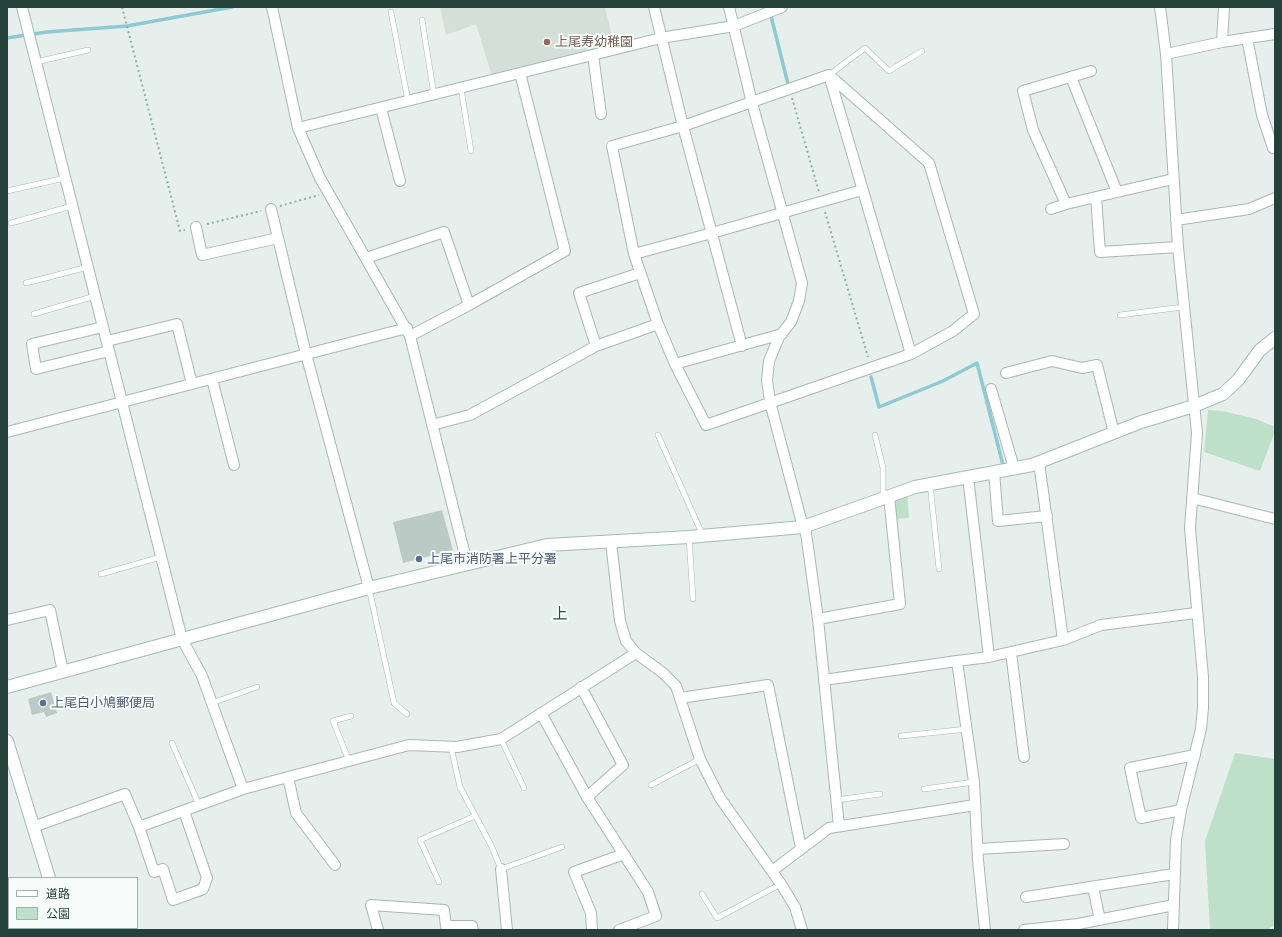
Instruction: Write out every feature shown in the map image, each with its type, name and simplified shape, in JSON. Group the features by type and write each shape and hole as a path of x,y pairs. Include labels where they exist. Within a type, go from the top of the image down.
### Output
{"street":[{"path":"22,7 182,639 202,676 243,789"},
{"path":"272,7 298,128 328,193 408,332 467,563"},
{"path":"654,7 683,126 742,346"},
{"path":"729,7 752,102 802,283 799,301 791,322 779,337 769,361 767,380 770,402 804,526 818,619 839,826"},
{"path":"298,128 661,38 734,26 782,7"},
{"path":"1160,7 1166,54 1173,179 1183,307 1197,433 1190,528 1196,612 1203,677 1201,729 1181,810 1176,840 1173,930"},
{"path":"1222,42 1224,7"},
{"path":"1166,54 1222,42 1275,34"},
{"path":"1247,38 1262,115 1275,148"},
{"path":"593,55 601,114"},
{"path":"1066,204 1033,130 1023,91 1091,71"},
{"path":"7,432 306,354 408,332 469,305 565,251 520,73"},
{"path":"829,75 929,163 974,314 953,332 911,354 706,425 675,364 658,324 640,273 634,254 612,146 683,126 829,75"},
{"path":"829,75 911,354"},
{"path":"1071,77 1117,192"},
{"path":"381,108 400,181"},
{"path":"1051,209 1066,204 1173,179"},
{"path":"634,254 782,214 862,190"},
{"path":"1096,197 1100,252 1178,247"},
{"path":"1176,220 1249,210 1275,198"},
{"path":"271,209 306,354 369,588"},
{"path":"196,227 202,255 278,238"},
{"path":"366,258 444,232 469,305"},
{"path":"596,346 579,292 640,273"},
{"path":"103,327 32,344 36,369 177,324 192,384"},
{"path":"432,424 470,415 596,346 658,324"},
{"path":"675,364 782,334"},
{"path":"7,687 369,588 467,563 547,545 703,536 804,526 915,488 1039,462 1141,422 1194,406 1223,394 1238,380 1260,350 1275,338"},
{"path":"1006,373 1052,361 1082,368 1097,365 1114,433"},
{"path":"212,379 234,465"},
{"path":"991,389 1014,468"},
{"path":"1039,462 1063,640"},
{"path":"994,472 998,521 1047,516"},
{"path":"968,477 989,657"},
{"path":"818,619 900,604 886,498"},
{"path":"1192,498 1275,519"},
{"path":"611,542 620,621 626,641 636,653 663,673 676,686 700,759 720,798 781,884 795,907 802,930"},
{"path":"7,620 50,610 63,672"},
{"path":"824,680 989,657 1063,640 1101,625 1196,612"},
{"path":"1011,652 1024,758"},
{"path":"139,827 243,789 409,745 457,747 501,739 636,653"},
{"path":"957,661 974,782 985,930"},
{"path":"680,698 768,685 802,848"},
{"path":"581,687 623,765 587,797"},
{"path":"541,713 587,797 648,892 656,916 619,930"},
{"path":"7,741 49,877"},
{"path":"1181,810 1141,818 1130,768 1195,755"},
{"path":"288,777 296,813 335,865"},
{"path":"33,827 125,794 139,827 154,872 163,869 173,900 203,889 207,878 184,811"},
{"path":"772,870 829,828 975,805"},
{"path":"978,849 1064,844"},
{"path":"592,930 591,913 574,872 624,854"},
{"path":"500,869 507,930"},
{"path":"1026,897 1174,874"},
{"path":"1093,887 1100,920"},
{"path":"378,930 371,905 444,910 446,926 472,926 473,930"},
{"path":"1024,930 1078,924 1174,905"}],"lane":[{"path":"391,12 408,101"},
{"path":"422,20 434,95"},
{"path":"829,75 865,48 889,71 922,51"},
{"path":"36,62 88,50"},
{"path":"461,88 471,151"},
{"path":"7,191 65,178"},
{"path":"11,222 72,206"},
{"path":"26,283 88,267"},
{"path":"34,314 95,296"},
{"path":"1120,315 1183,307"},
{"path":"658,435 703,536"},
{"path":"876,435 883,468 886,498"},
{"path":"930,484 939,569"},
{"path":"689,537 693,599"},
{"path":"101,574 161,557"},
{"path":"369,588 394,703 407,714"},
{"path":"212,703 257,687"},
{"path":"349,761 333,721 351,716"},
{"path":"901,736 967,728"},
{"path":"501,739 524,788"},
{"path":"172,743 199,805"},
{"path":"451,747 460,787 491,845 500,869 562,847"},
{"path":"651,785 700,759"},
{"path":"924,789 974,782"},
{"path":"836,800 880,794"},
{"path":"440,882 420,840 475,816"},
{"path":"702,894 717,918 781,884"}],"path":[{"path":"122,7 180,231 271,209 328,193"},
{"path":"789,89 871,368"}],"shaded area":[{"name":"上尾寿幼稚園","path":"440,7 605,7 615,49 493,80 476,24 446,35"}],"green space":[{"path":"1208,410 1223,411 1256,419 1275,427 1275,431 1260,471 1204,452"},
{"path":"907,490 909,518 891,519 889,496"},
{"path":"1235,753 1275,759 1275,925 1267,930 1210,930 1205,841"}],"building":[{"path":"442,510 453,550 403,563 393,522"},
{"path":"51,692 57,713 46,717 44,712 32,715 28,699"}],"waterway":[{"path":"7,38 47,32 127,26 232,7"},
{"path":"770,12 789,88"},
{"path":"871,377 879,407 943,381 977,363 1004,469"}],"place":[{"name":"上尾寿幼稚園","path":"547,42"},
{"name":"上尾市消防署上平分署","path":"419,559"},
{"name":"上尾白小鳩郵便局","path":"43,703"}],"district":[{"name":"上","path":"560,615"}]}
